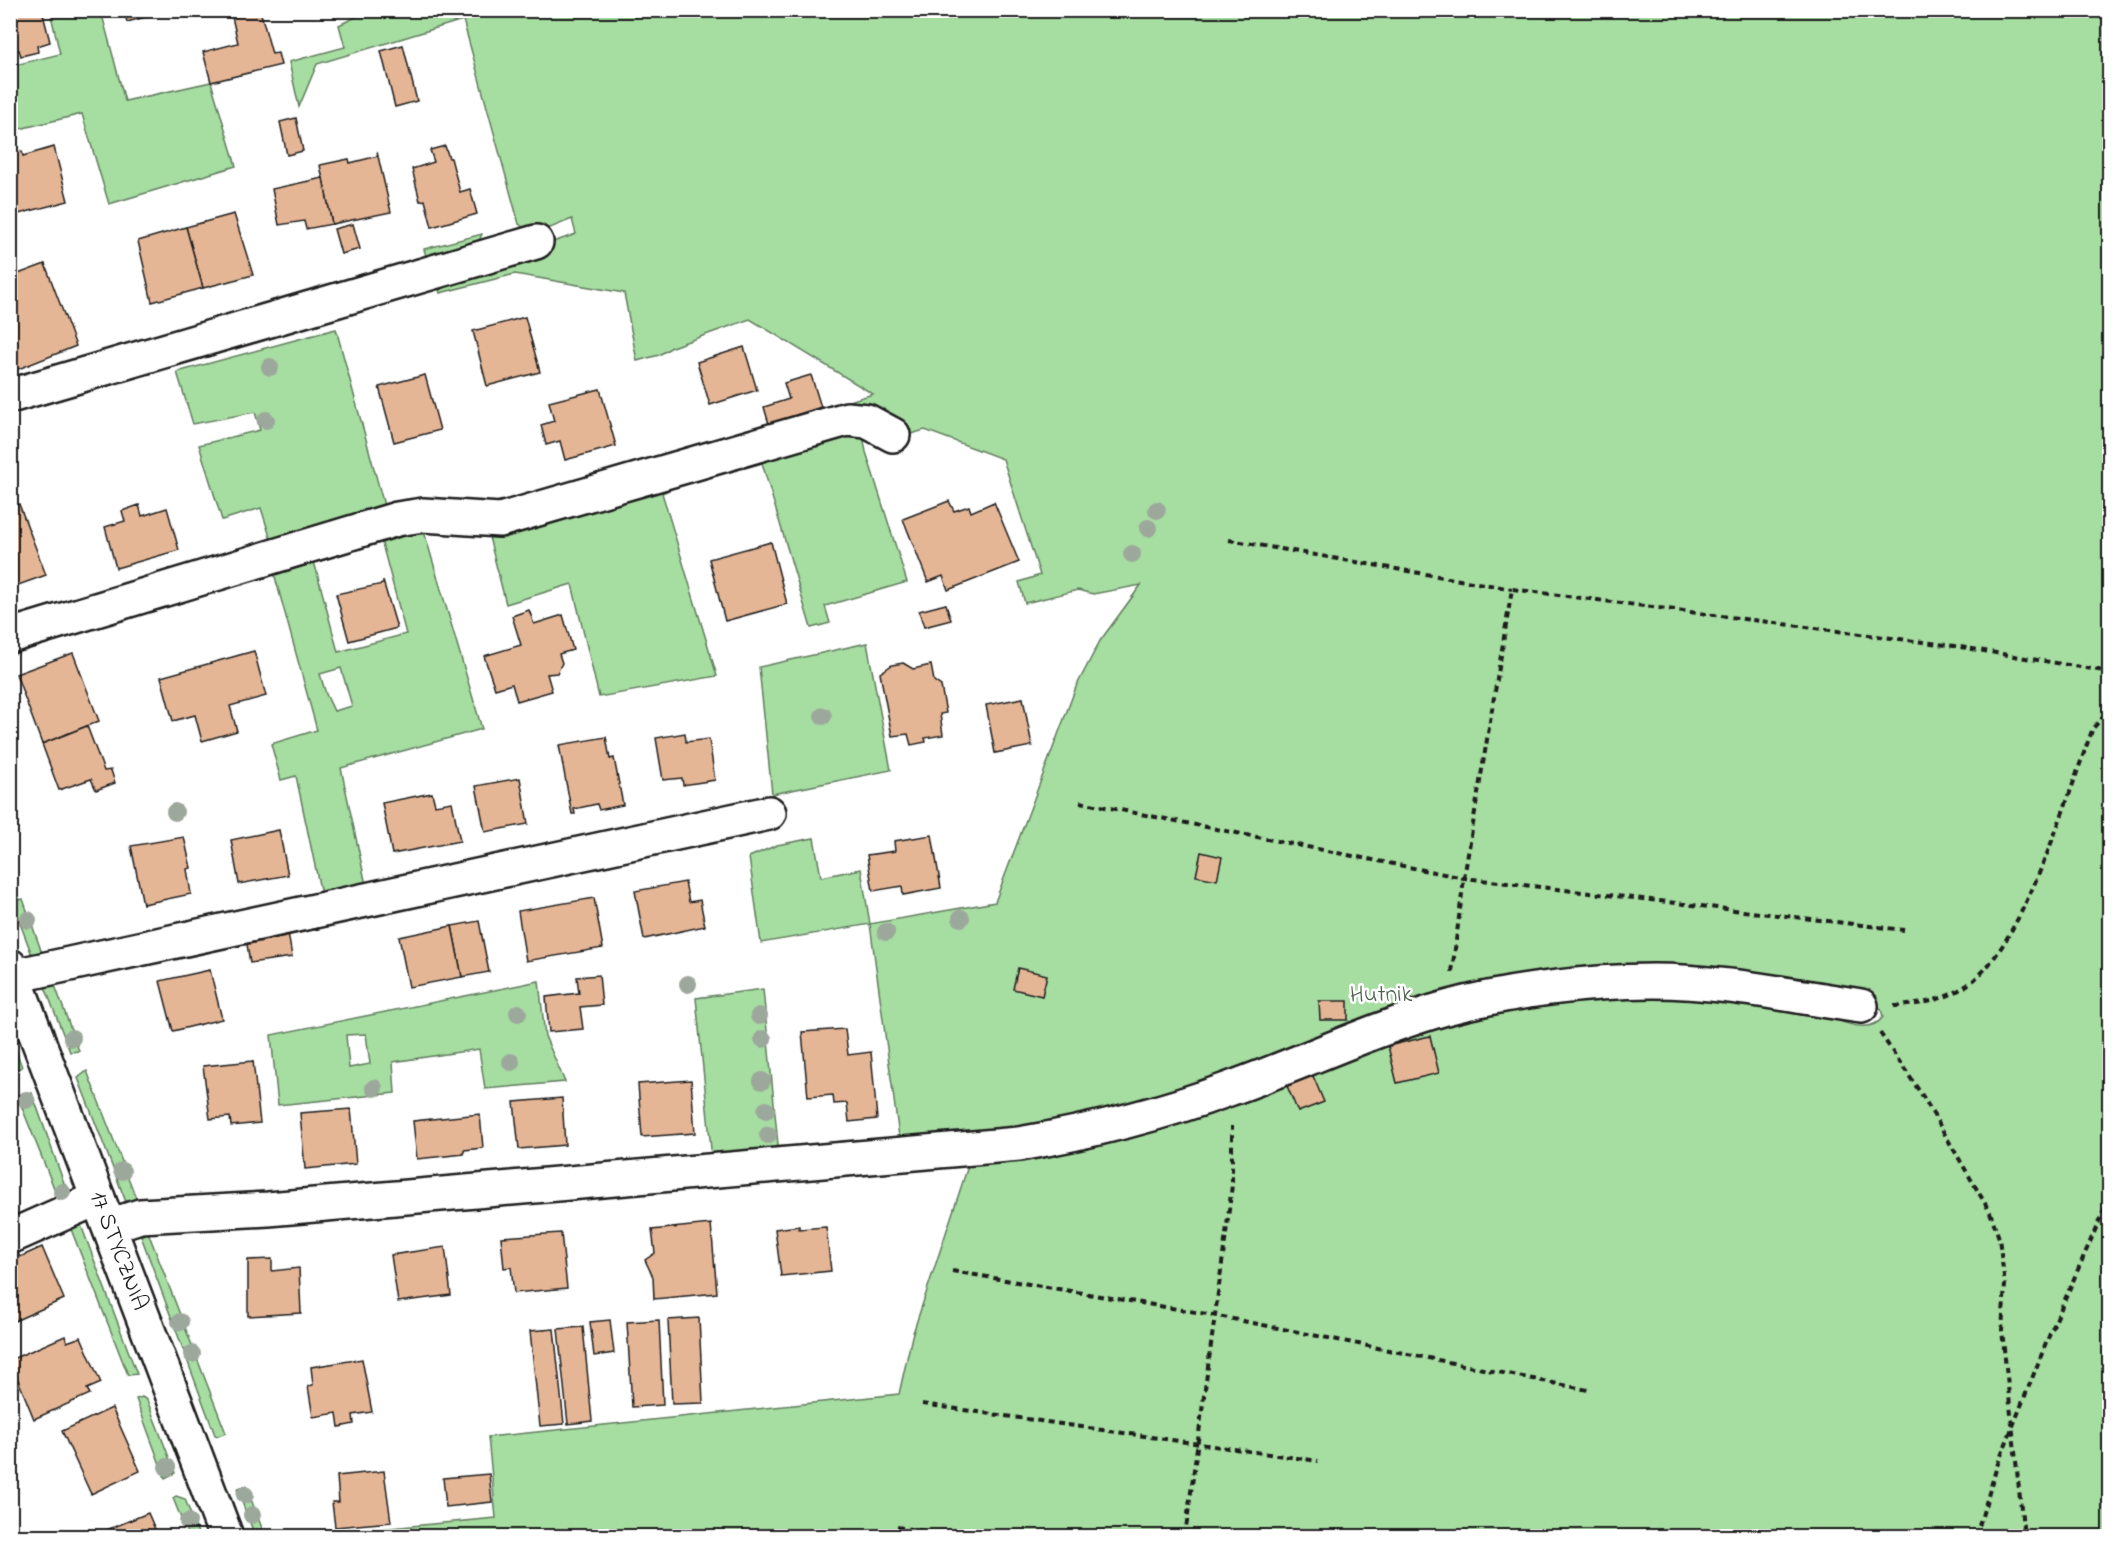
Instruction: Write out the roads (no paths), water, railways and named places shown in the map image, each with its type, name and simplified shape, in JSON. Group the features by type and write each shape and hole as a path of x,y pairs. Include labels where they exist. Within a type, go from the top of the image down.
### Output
{"main road":[{"path":"10,396 536,242"},
{"path":"10,636 397,519 423,515 500,520 847,419 867,421 893,435"},
{"path":"12,971 54,965 769,813"},
{"name":"17 STYCZNIA","path":"12,971 226,1536"},
{"path":"10,1237 103,1212 140,1216 268,1209 985,1149 1102,1128 1230,1089 1388,1027 1447,1008 1560,988 1653,981 1783,994 1861,1006"}],"park label":[{"name":"Hutnik","path":"1381,995"}]}
